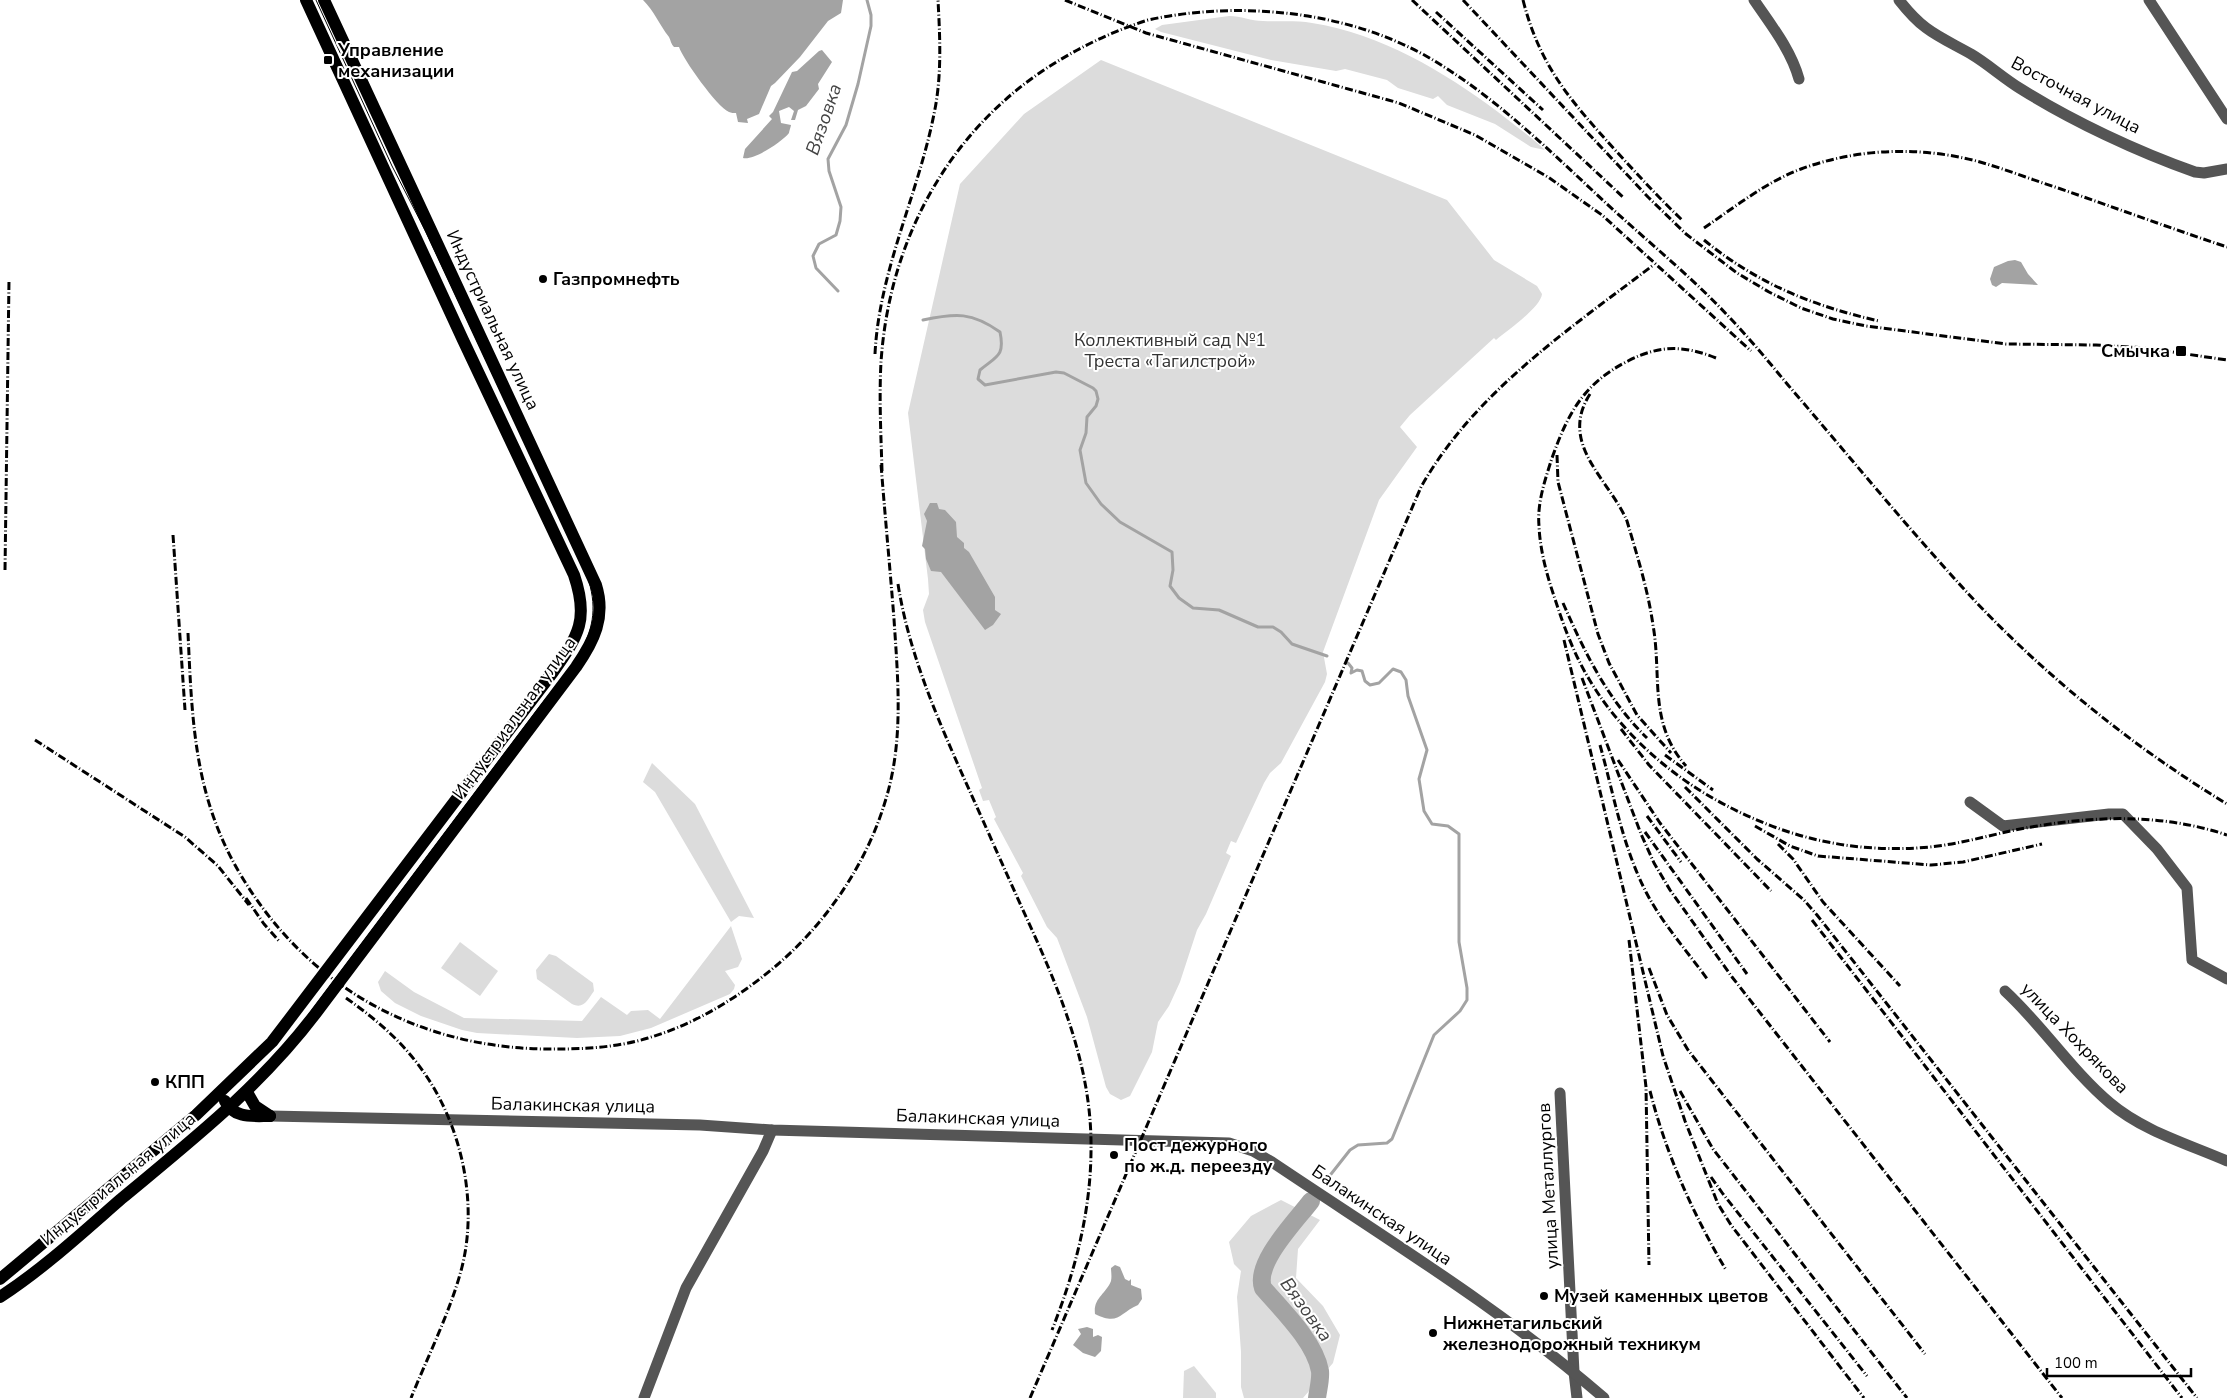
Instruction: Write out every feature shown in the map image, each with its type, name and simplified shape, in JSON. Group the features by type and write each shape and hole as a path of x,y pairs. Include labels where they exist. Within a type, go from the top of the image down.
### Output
{"main road":[{"name":"Индустриальная улица","path":"0,1279 196,1115 272,1042 554,672 576,635 582,608 574,575 462,340 306,0"},
{"name":"Индустриальная улица","path":"0,1297 38,1270 229,1108 275,1064 307,1025 576,667 595,635 601,609 596,585 324,0"},
{"path":"240,1074 225,1093 225,1101 229,1108 243,1115 270,1116"},
{"path":"247,1092 256,1106 270,1116"}],"street":[{"path":"1754,0 1792,58 1799,79"},
{"name":"Восточная улица","path":"1899,0 1920,25 1938,38 1971,54 2021,89 2104,133 2195,172 2204,173 2227,169"},
{"path":"2149,0 2227,119"},
{"path":"1970,802 2003,826 2118,813 2129,818 2157,849 2187,888 2192,960 2227,979"},
{"name":"улица Хохрякова","path":"2005,991 2020,1005 2087,1081 2111,1104 2150,1128 2227,1161"},
{"name":"улица Металлургов","path":"1560,1093 1574,1372 1577,1398"},
{"name":"Балакинская улица","path":"270,1116 700,1125 772,1130 1028,1136 1141,1142 1219,1142 1240,1146 1272,1162 1521,1330 1604,1398"},
{"path":"644,1398 686,1288 763,1151 772,1130"}],"green space":[{"path":"1229,16 1259,21 1312,23 1338,28 1387,45 1455,82 1498,112 1545,150 1531,147 1495,124 1447,105 1438,96 1433,99 1398,88 1387,80 1345,69 1336,71 1271,60 1155,29 1162,25"},
{"name":"Коллективный сад №1 Треста «Тагилстрой»","path":"1101,60 1447,200 1494,260 1537,286 1542,294 1530,312 1496,340 1494,338 1410,415 1400,427 1417,447 1379,500 1323,652 1327,674 1325,682 1281,763 1270,773 1264,783 1236,843 1231,841 1226,853 1231,856 1197,930 1180,982 1169,1006 1158,1022 1152,1052 1130,1096 1121,1100 1110,1094 1106,1087 1087,1017 1057,938 1047,927 1021,876 1023,873 994,819 996,817 989,800 983,801 979,790 982,788 925,622 923,610 929,594 928,579 908,413 960,184 1024,114"},
{"path":"652,763 695,804 754,918 739,916 731,922 655,792 643,782"},
{"path":"731,926 742,959 738,967 725,971 735,985 730,994 651,1028 620,1036 577,1038 477,1033 462,1030 421,1016 395,1003 381,991 378,982 385,971 414,992 464,1018 582,1021 601,997 627,1015 631,1011 648,1010 660,1019"},
{"path":"460,942 498,971 480,996 441,968"},
{"path":"549,954 556,956 593,983 594,991 583,1005 572,1004 537,979 536,970"},
{"path":"1281,1200 1320,1220 1298,1249 1296,1278 1323,1306 1340,1335 1333,1363 1303,1398 1244,1398 1241,1387 1241,1352 1237,1297 1241,1271 1234,1264 1229,1242 1251,1216"},
{"path":"1194,1366 1216,1393 1216,1398 1183,1398 1184,1371"}],"shaded area":[{"path":"643,0 843,0 841,13 828,21 800,57 771,86 759,114 747,119 748,123 738,122 736,113 724,108 709,92 693,72 679,47 673,46 669,37"},
{"path":"822,50 832,62 818,84 819,89 806,106 798,110 795,120 791,120 794,111 789,107 779,111 781,123 791,125 789,133 767,150 753,157 743,158 745,149 772,119 769,116 773,112 792,72 797,71"},
{"path":"2015,260 2021,262 2028,274 2038,285 2002,283 1996,287 1992,285 1990,279 1994,267"},
{"path":"930,503 937,503 939,509 945,510 956,522 957,537 964,543 964,548 969,552 995,597 995,610 1001,614 993,625 985,630 941,572 931,571 926,559 925,549 922,546 927,521 924,514"},
{"path":"1115,1265 1120,1267 1125,1279 1129,1281 1131,1279 1131,1285 1141,1289 1142,1299 1138,1305 1114,1319 1109,1319 1095,1314 1095,1309 1098,1300 1111,1281 1111,1268"},
{"path":"1087,1327 1093,1329 1093,1337 1098,1335 1102,1337 1101,1351 1095,1357 1083,1353 1073,1345 1081,1334 1078,1329"}],"waterway":[{"name":"Вязовка","path":"838,291 816,268 813,256 819,244 836,235 840,221 841,207 829,171 828,159 846,125 858,84 871,26 871,15 867,0"},
{"name":"Вязовка","path":"923,320 954,315 963,316 981,321 1000,332 1001,346 998,355 980,370 978,379 985,385 1056,372 1064,373 1093,388 1098,399 1096,406 1087,417 1086,433 1080,450 1086,483 1101,504 1120,522 1172,552 1173,570 1170,586 1179,598 1193,608 1219,610 1258,627 1273,627 1281,632 1292,644 1327,656"},
{"path":"1324,1183 1350,1150 1358,1145 1387,1143 1392,1139 1434,1035 1460,1011 1467,1000 1467,988 1459,942 1459,834 1448,826 1432,824 1424,811 1419,779 1427,750 1408,696 1406,680 1401,672 1393,669 1379,683 1370,685 1365,681 1362,671 1357,670 1351,673 1352,668 1348,663"},
{"name":"Вязовка","path":"1311,1201 1270,1255 1262,1278 1263,1288 1297,1327 1312,1349 1320,1371 1317,1398"}],"tram line":[{"path":"0,1292 48,1256 192,1134 277,1053 296,1031 562,679 573,664 589,632 593,615 592,597 587,576 426,232 392,166 316,0"}],"railway":[{"path":"875,354 878,323 891,263 919,174 937,100 940,57 938,0"},
{"path":"1065,0 1146,33 1399,103 1475,135 1548,177 1602,215 1751,351"},
{"path":"1412,0 1624,198"},
{"path":"1463,0 1648,197 1686,234 1737,273 1801,308 1833,319 1866,326 2006,344 2096,345 2145,348 2227,360"},
{"path":"1523,0 1538,45 1571,99 1616,151 1682,220"},
{"path":"882,471 881,362 886,318 896,274 911,233 930,194 953,157 981,123 1013,93 1050,66 1097,40 1148,20 1183,14 1257,11 1294,14 1331,21 1367,30 1401,43 1433,60 1480,92 1545,146 1685,274 1730,318 1927,548 2003,630 2063,685 2126,736 2227,804"},
{"path":"1436,12 1543,110"},
{"path":"1704,228 1763,188 1801,169 1823,162 1867,153 1913,152 1936,153 1980,162 2227,247"},
{"path":"1704,240 1745,269 1787,291 1831,308 1879,321"},
{"path":"1030,1398 1421,487 1443,453 1495,393 1556,339 1652,266"},
{"path":"5,570 9,280"},
{"path":"1716,358 1682,349 1661,350 1650,352 1628,361 1600,379 1589,389 1571,413 1564,427 1552,458 1540,500 1539,526 1542,554 1552,590 1570,640 1584,670 1601,697 1614,715 1646,749 1681,778 1743,814 1794,834 1820,841 1847,845 1902,849 1930,847 2042,825 2095,819 2148,820 2175,823 2227,835"},
{"path":"1590,394 1582,412 1580,429 1583,445 1599,476 1627,521 1651,612 1661,716 1674,750 1686,766"},
{"path":"1557,455 1558,482 1598,634 1609,663 1637,715 1671,753"},
{"path":"188,633 191,696 198,756 213,814 224,843 239,872 267,913 299,949 334,980 373,1005 415,1025 460,1039 508,1047 557,1049 580,1049 626,1044 666,1032 700,1017 748,988 777,965 795,949 828,912 867,848 877,825 891,779 895,757 898,711 894,619 881,464"},
{"path":"173,535 185,710"},
{"path":"898,584 902,608 922,677 949,745 1059,993 1078,1051 1085,1080 1091,1141 1089,1190 1075,1261 1052,1330"},
{"path":"1563,603 1598,675 1620,707 1647,738"},
{"path":"1564,640 1663,1056 1685,1121 1718,1204 1731,1225 1864,1398"},
{"path":"1582,678 1641,834 1654,863 1670,890 1732,977 2062,1398"},
{"path":"1621,729 1649,765 1771,891"},
{"path":"35,740 185,837 218,866 249,905"},
{"path":"1600,745 1619,820 1646,892 1659,915 1708,980"},
{"path":"1665,755 1713,790"},
{"path":"1618,760 1660,823 1830,1042"},
{"path":"1685,787 1757,859 1804,900 1817,915 2197,1398"},
{"path":"1647,816 1681,862"},
{"path":"1755,826 1790,846 1818,856 1931,865 1963,862 2042,844"},
{"path":"1645,832 1747,974"},
{"path":"1778,844 1793,859 1823,902 1900,986"},
{"path":"246,898 264,924 279,941"},
{"path":"1812,920 2182,1398"},
{"path":"1629,940 1646,1087 1649,1265"},
{"path":"1649,968 1667,1015 1688,1050 1925,1354"},
{"path":"346,998 389,1032 425,1074 449,1118 463,1167 468,1217 467,1243 462,1267 446,1316 411,1398"},
{"path":"1650,1091 1672,1161 1702,1227 1726,1270"},
{"path":"1680,1091 1713,1149 1907,1398"},
{"path":"1711,1177 1867,1376"}],"place":[{"name":"Управление механизации","path":"328,60"},
{"name":"Газпромнефть","path":"543,279"},
{"name":"Смычка","path":"2181,351"},
{"name":"КПП","path":"155,1082"},
{"name":"Пост дежурного по ж.д. переезду","path":"1114,1155"},
{"name":"Музей каменных цветов","path":"1544,1296"},
{"name":"Нижнетагильский железнодорожный техникум","path":"1433,1333"}]}
